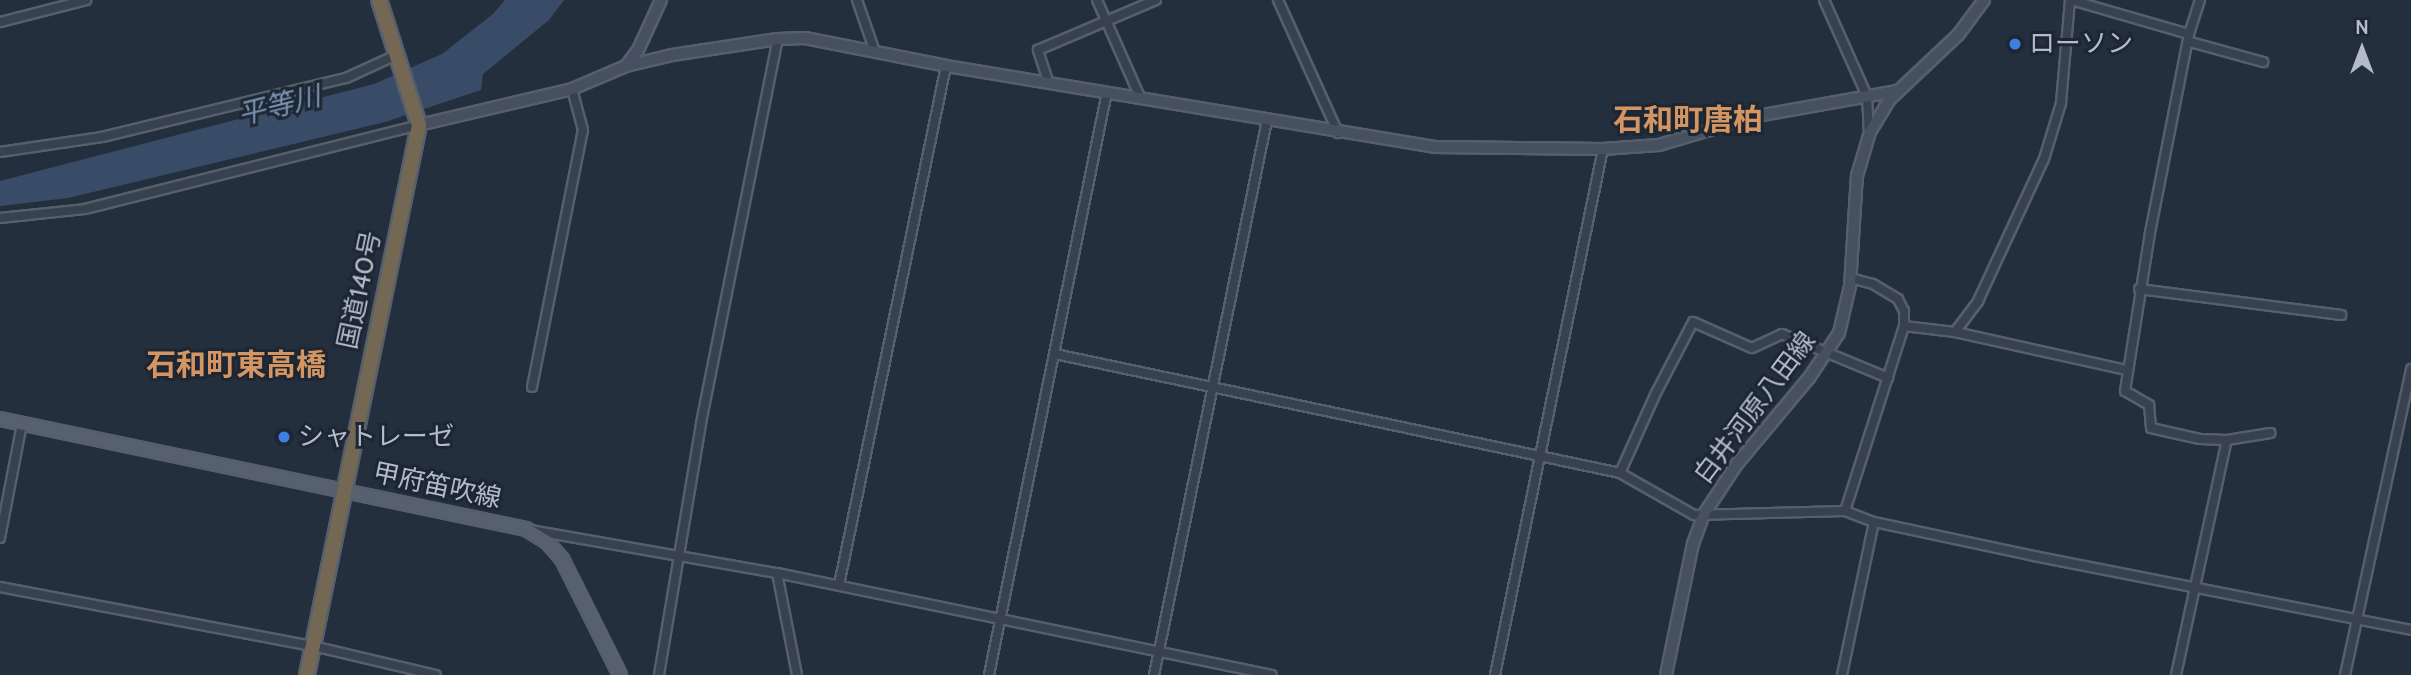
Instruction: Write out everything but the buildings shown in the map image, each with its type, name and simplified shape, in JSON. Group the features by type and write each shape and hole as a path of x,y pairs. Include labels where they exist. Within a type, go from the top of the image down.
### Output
{"highway":[{"name":"国道140号","path":"307,675 418,123 379,0"}],"main road":[{"name":"甲府笛吹線","path":"0,419 526,529 548,543 562,559 620,675"}],"street":[{"path":"0,22 86,0"},
{"path":"626,66 638,50 655,6 661,0"},
{"path":"857,0 875,52"},
{"path":"1097,0 1140,97"},
{"path":"1048,81 1038,50 1156,0"},
{"path":"1278,0 1338,133"},
{"path":"1824,0 1867,96 1870,132"},
{"name":"白井河原八田線","path":"1666,675 1693,544 1704,514 1737,464 1827,354 1842,323 1850,278 1857,176 1870,132 1898,91 1958,35 1984,0"},
{"path":"1955,332 1978,301 2044,159 2061,103 2070,0 2263,62"},
{"path":"2200,0 2189,38 2139,289 2125,391 2149,405 2151,428 2200,439 2227,439 2270,433"},
{"path":"659,675 701,423 778,38"},
{"path":"0,218 85,209 418,123 572,89 626,66 672,55 778,38 805,38 946,66 1434,147 1603,149 1659,145 1757,116 1898,91"},
{"path":"0,152 102,137 346,78 396,57"},
{"path":"839,585 946,66"},
{"path":"532,387 583,130 572,89"},
{"path":"989,675 1107,92"},
{"path":"1154,675 1267,120"},
{"path":"1496,675 1603,149"},
{"path":"1844,511 1904,326 1904,311 1898,299 1873,284 1850,278"},
{"path":"2139,289 2341,316"},
{"path":"1620,473 1656,393 1693,322 1752,348 1782,334 1888,378"},
{"path":"1904,326 1955,332 2126,370"},
{"path":"1055,354 1620,473 1694,515 1844,511 1874,522 2411,630"},
{"path":"2345,675 2411,369"},
{"path":"0,538 22,424"},
{"path":"2176,675 2227,439"},
{"path":"1842,675 1874,522"},
{"path":"526,529 839,585 1000,621 1272,675"},
{"path":"777,573 797,675"},
{"path":"0,587 313,646 436,675"}],"water":[{"path":"505,0 564,0 549,20 483,74 481,90 385,122 68,198 0,206 0,181 374,84 442,54 493,14"}],"place":[{"name":"ローソン","path":"2015,44"},
{"name":"シャトレーゼ","path":"284,437"}],"district":[{"name":"石和町唐柏","path":"1688,120"},
{"name":"石和町東高橋","path":"236,365"}],"water label":[{"name":"平等川","path":"279,105"}]}
